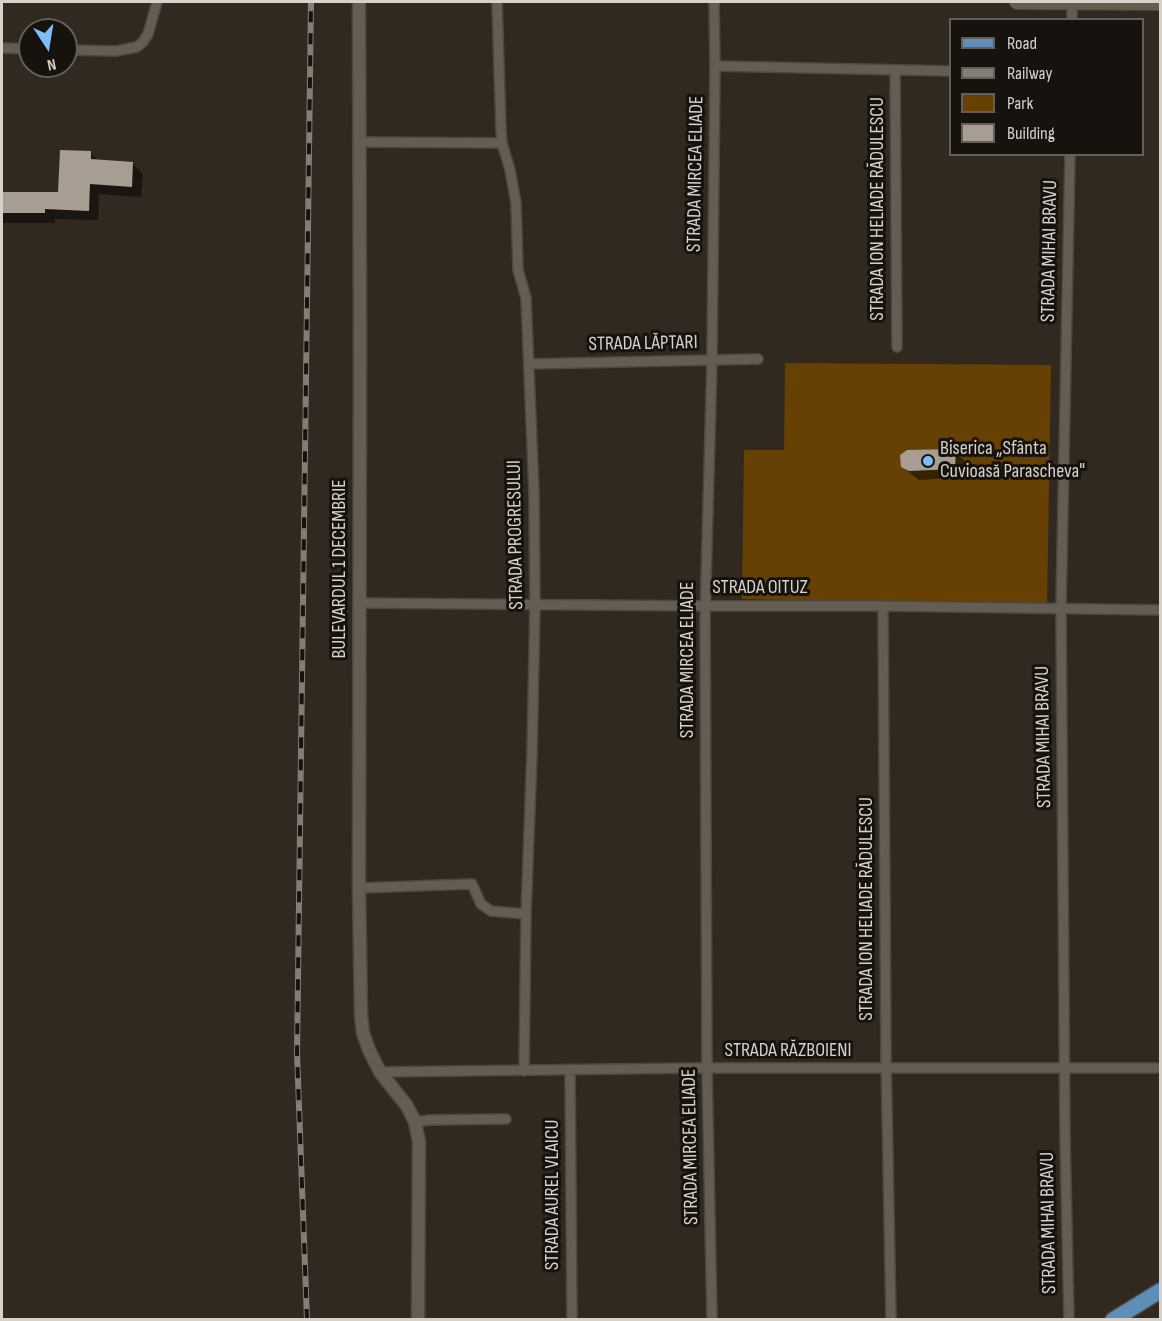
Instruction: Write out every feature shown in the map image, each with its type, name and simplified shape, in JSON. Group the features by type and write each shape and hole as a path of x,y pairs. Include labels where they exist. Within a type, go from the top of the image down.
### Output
{"main road":[{"path":"1017,2 1161,3"},
{"path":"1113,1320 1161,1291"}],"street":[{"path":"78,50 116,51 137,47 148,34 157,2"},
{"name":"BULEVARDUL 1 DECEMBRIE","path":"358,2 361,1015 363,1033 369,1050 380,1072 407,1106 415,1122 419,1142 418,1320"},
{"name":"STRADA PROGRESULUI","path":"497,2 502,143 516,203 518,270 526,298 534,493 535,605 526,915 525,1071"},
{"name":"STRADA MIRCEA ELIADE","path":"712,1320 707,1069 705,606 712,360 714,2"},
{"path":"1072,2 1072,18"},
{"path":"2,48 18,49"},
{"path":"715,66 949,71"},
{"name":"STRADA ION HELIADE RĂDULESCU","path":"895,70 897,347"},
{"path":"360,142 502,143"},
{"name":"STRADA MIHAI BRAVU","path":"1069,1320 1061,608 1070,156"},
{"name":"STRADA LĂPTARI","path":"529,364 758,359"},
{"name":"STRADA OITUZ","path":"359,603 1161,610"},
{"name":"STRADA ION HELIADE RĂDULESCU","path":"883,606 891,1320"},
{"path":"359,888 472,885 481,904 491,910 526,915"},
{"name":"STRADA RĂZBOIENI","path":"380,1072 1161,1068"},
{"name":"STRADA AUREL VLAICU","path":"570,1070 572,1320"},
{"path":"415,1122 506,1119"}],"green space":[{"path":"785,363 1051,365 1047,606 742,599 744,450 784,450"}],"building":[{"path":"60,150 91,151 91,159 133,162 132,187 90,184 89,211 45,209 45,213 2,213 2,192 58,192"},
{"name":"Biserica „Sfânta Cuvioasă Parascheva\"","path":"956,449 955,469 909,471 901,467 900,455 907,450"}],"railway":[{"path":"307,1320 297,1053 311,2"}],"place":[{"name":"Biserica „Sfânta Cuvioasă Parascheva\"","path":"928,461"}]}
